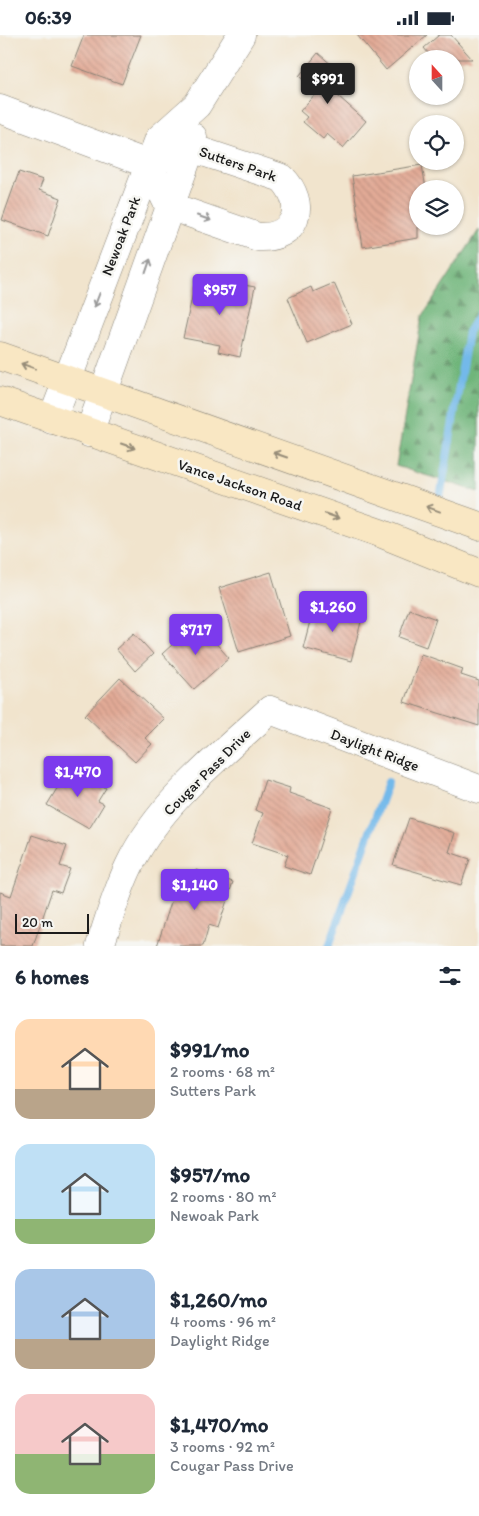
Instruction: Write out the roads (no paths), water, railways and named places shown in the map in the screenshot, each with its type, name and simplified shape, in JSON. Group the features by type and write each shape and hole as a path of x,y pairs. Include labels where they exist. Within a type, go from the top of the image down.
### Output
{"main road":[{"path":"0,356 102,394 479,526"},
{"name":"Vance Jackson Road","path":"0,401 380,533 479,573"}],"street":[{"name":"Newoak Park","path":"52,420 148,164 160,139 197,105 240,35"},
{"name":"Newoak Park","path":"88,433 191,148 197,105"},
{"path":"0,109 148,164 169,207"},
{"name":"Sutters Park","path":"148,164 191,148 282,178 290,187 297,202 294,219 283,232 270,237 258,237 169,207"},
{"name":"Daylight Ridge","path":"270,710 479,789"},
{"name":"Cougar Pass Drive","path":"100,946 130,863 150,831 197,777 270,710"}],"waterway":[{"path":"441,493 468,332 479,314"},
{"path":"329,946 388,782"}]}
